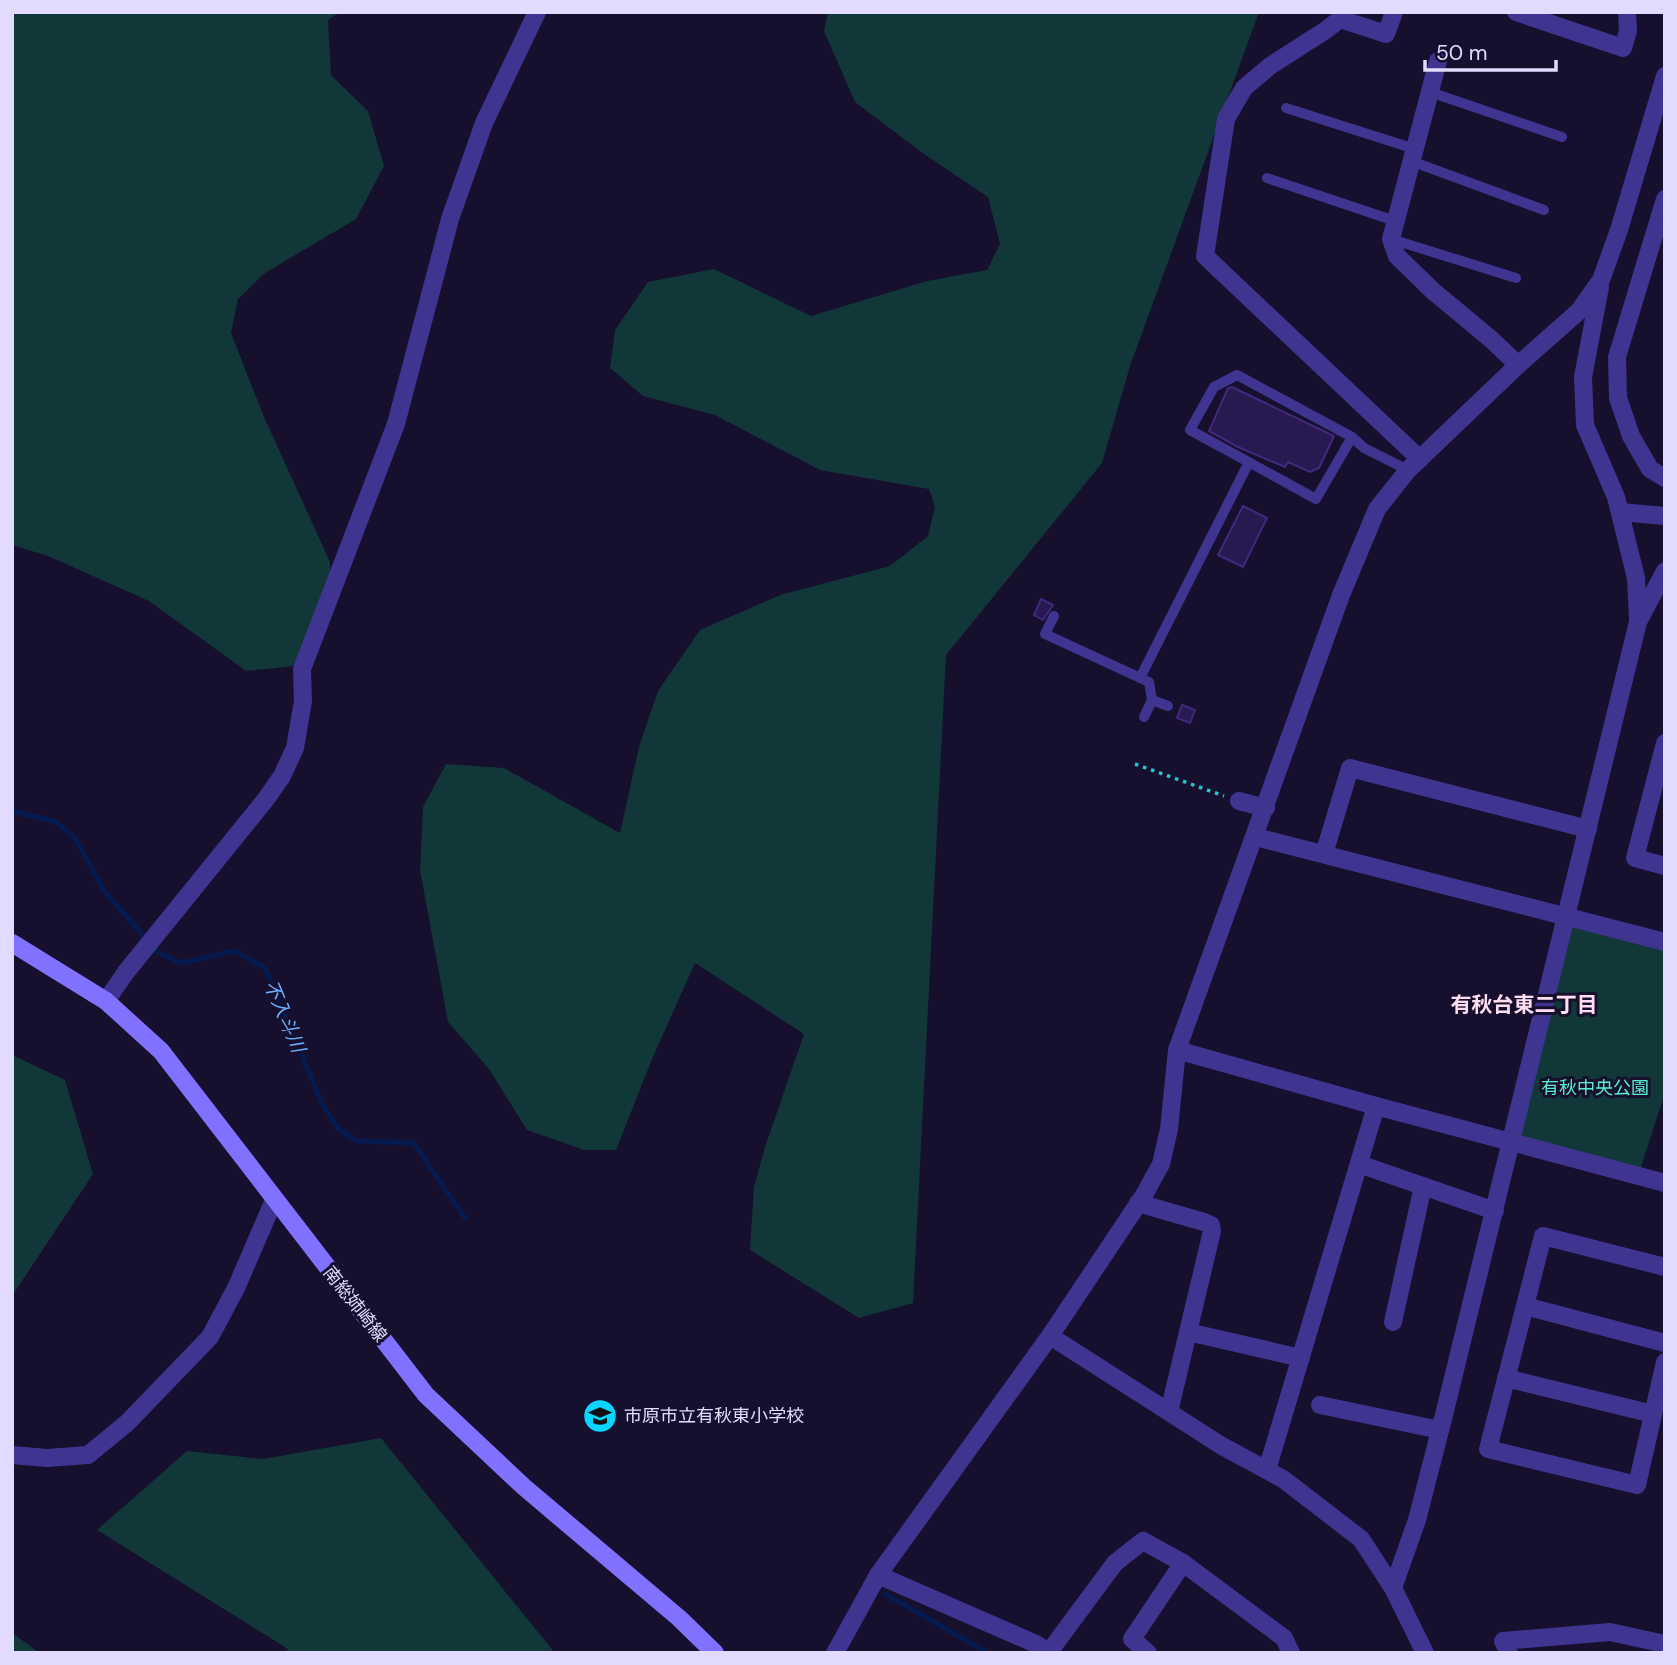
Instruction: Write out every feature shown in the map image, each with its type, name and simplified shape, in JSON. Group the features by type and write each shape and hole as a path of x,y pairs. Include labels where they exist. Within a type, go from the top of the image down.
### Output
{"main road":[{"name":"南総姉崎線","path":"12,943 106,1000 161,1051 426,1395 524,1488 679,1618 715,1653"}],"street":[{"path":"106,1000 266,799 295,748 303,701 302,669 396,424 450,219 484,123 537,12"},
{"path":"1394,12 1386,34 1341,16 1270,66 1244,88 1226,119 1205,256 1414,465"},
{"path":"1516,12 1623,48 1628,31 1627,12"},
{"path":"1438,61 1393,230 1397,256 1518,365"},
{"path":"1638,622 1636,578 1616,497 1585,425 1583,377 1601,280 1619,230 1665,76"},
{"path":"1665,198 1617,357 1618,398 1631,436 1650,469 1665,478"},
{"path":"835,1653 878,1576 1050,1336 1161,1164 1170,1129 1177,1050 1341,595 1377,509 1414,465 1518,365 1579,311 1601,280"},
{"path":"1620,512 1665,516"},
{"path":"1393,1588 1417,1520 1440,1430 1638,622 1665,571"},
{"path":"1665,743 1635,858 1665,866"},
{"path":"1324,854 1350,768 1588,829"},
{"path":"1239,801 1266,808"},
{"path":"1255,837 1665,942"},
{"path":"1177,1050 1510,1143 1665,1183"},
{"path":"1267,1470 1376,1106"},
{"path":"1359,1164 1495,1211"},
{"path":"1393,1322 1423,1186"},
{"path":"12,1455 47,1458 89,1455 127,1423 210,1336 237,1286 274,1200"},
{"path":"1138,1203 1211,1225 1212,1231 1169,1412"},
{"path":"1665,1267 1543,1236 1488,1449 1637,1485 1653,1414 1662,1390 1665,1362"},
{"path":"1525,1306 1665,1343"},
{"path":"1188,1332 1301,1358"},
{"path":"1050,1336 1222,1446 1283,1479 1361,1539 1393,1588 1425,1653"},
{"path":"1506,1378 1653,1414"},
{"path":"1320,1405 1440,1430"},
{"path":"878,1576 1050,1652 1115,1563 1143,1541 1183,1563 1284,1638 1291,1653"},
{"path":"1148,1653 1132,1639 1183,1563"},
{"path":"1510,1653 1503,1641 1610,1632 1665,1644"}],"lane":[{"path":"1430,92 1562,136"},
{"path":"1286,108 1413,155 1544,210"},
{"path":"1267,178 1516,278"},
{"path":"1352,437 1316,499 1190,430 1214,387 1237,375 1352,437 1364,448 1414,465"},
{"path":"1140,678 1249,462"},
{"path":"1054,617 1045,634 1149,682 1152,700 1144,717"},
{"path":"1152,700 1168,706"}],"path":[{"path":"1135,764 1239,801"}],"green space":[{"path":"12,12 340,12 328,20 331,75 368,111 384,166 356,219 265,273 238,299 231,333 264,417 330,562 331,617 294,666 246,671 149,601 48,556 12,545"},
{"path":"828,12 1259,12 1130,366 1102,463 946,655 913,1303 859,1318 750,1250 754,1187 804,1034 695,963 652,1059 616,1150 584,1150 527,1130 489,1069 448,1022 420,870 423,807 446,764 504,768 620,833 639,747 658,691 700,630 780,595 890,566 928,536 935,507 929,489 820,470 715,415 643,396 610,368 615,330 648,282 714,269 811,316 927,281 987,270 1000,244 988,197 924,154 855,102 824,31"},
{"name":"有秋中央公園","path":"1567,916 1665,942 1665,1093 1638,1176 1510,1143"},
{"path":"12,1055 65,1080 93,1174 12,1296"},
{"path":"381,1438 555,1653 286,1653 288,1649 97,1530 187,1451 263,1459"},
{"path":"12,1633 40,1653 12,1653"}],"building":[{"path":"1232,387 1334,436 1319,468 1310,472 1288,462 1285,467 1209,431 1228,388"},
{"path":"1243,506 1267,518 1243,567 1218,555"},
{"path":"1041,599 1053,605 1043,620 1034,615"},
{"path":"1182,705 1195,710 1190,723 1177,718"}],"waterway":[{"name":"不入斗川","path":"12,811 56,822 74,837 105,892 158,952 180,963 235,951 265,968 322,1103 339,1130 357,1141 414,1143 465,1218"},
{"name":"不入斗川","path":"885,1594 988,1653"}],"place":[{"name":"市原市立有秋東小学校","path":"600,1416"}],"district":[{"name":"有秋台東二丁目","path":"1524,1005"}]}
